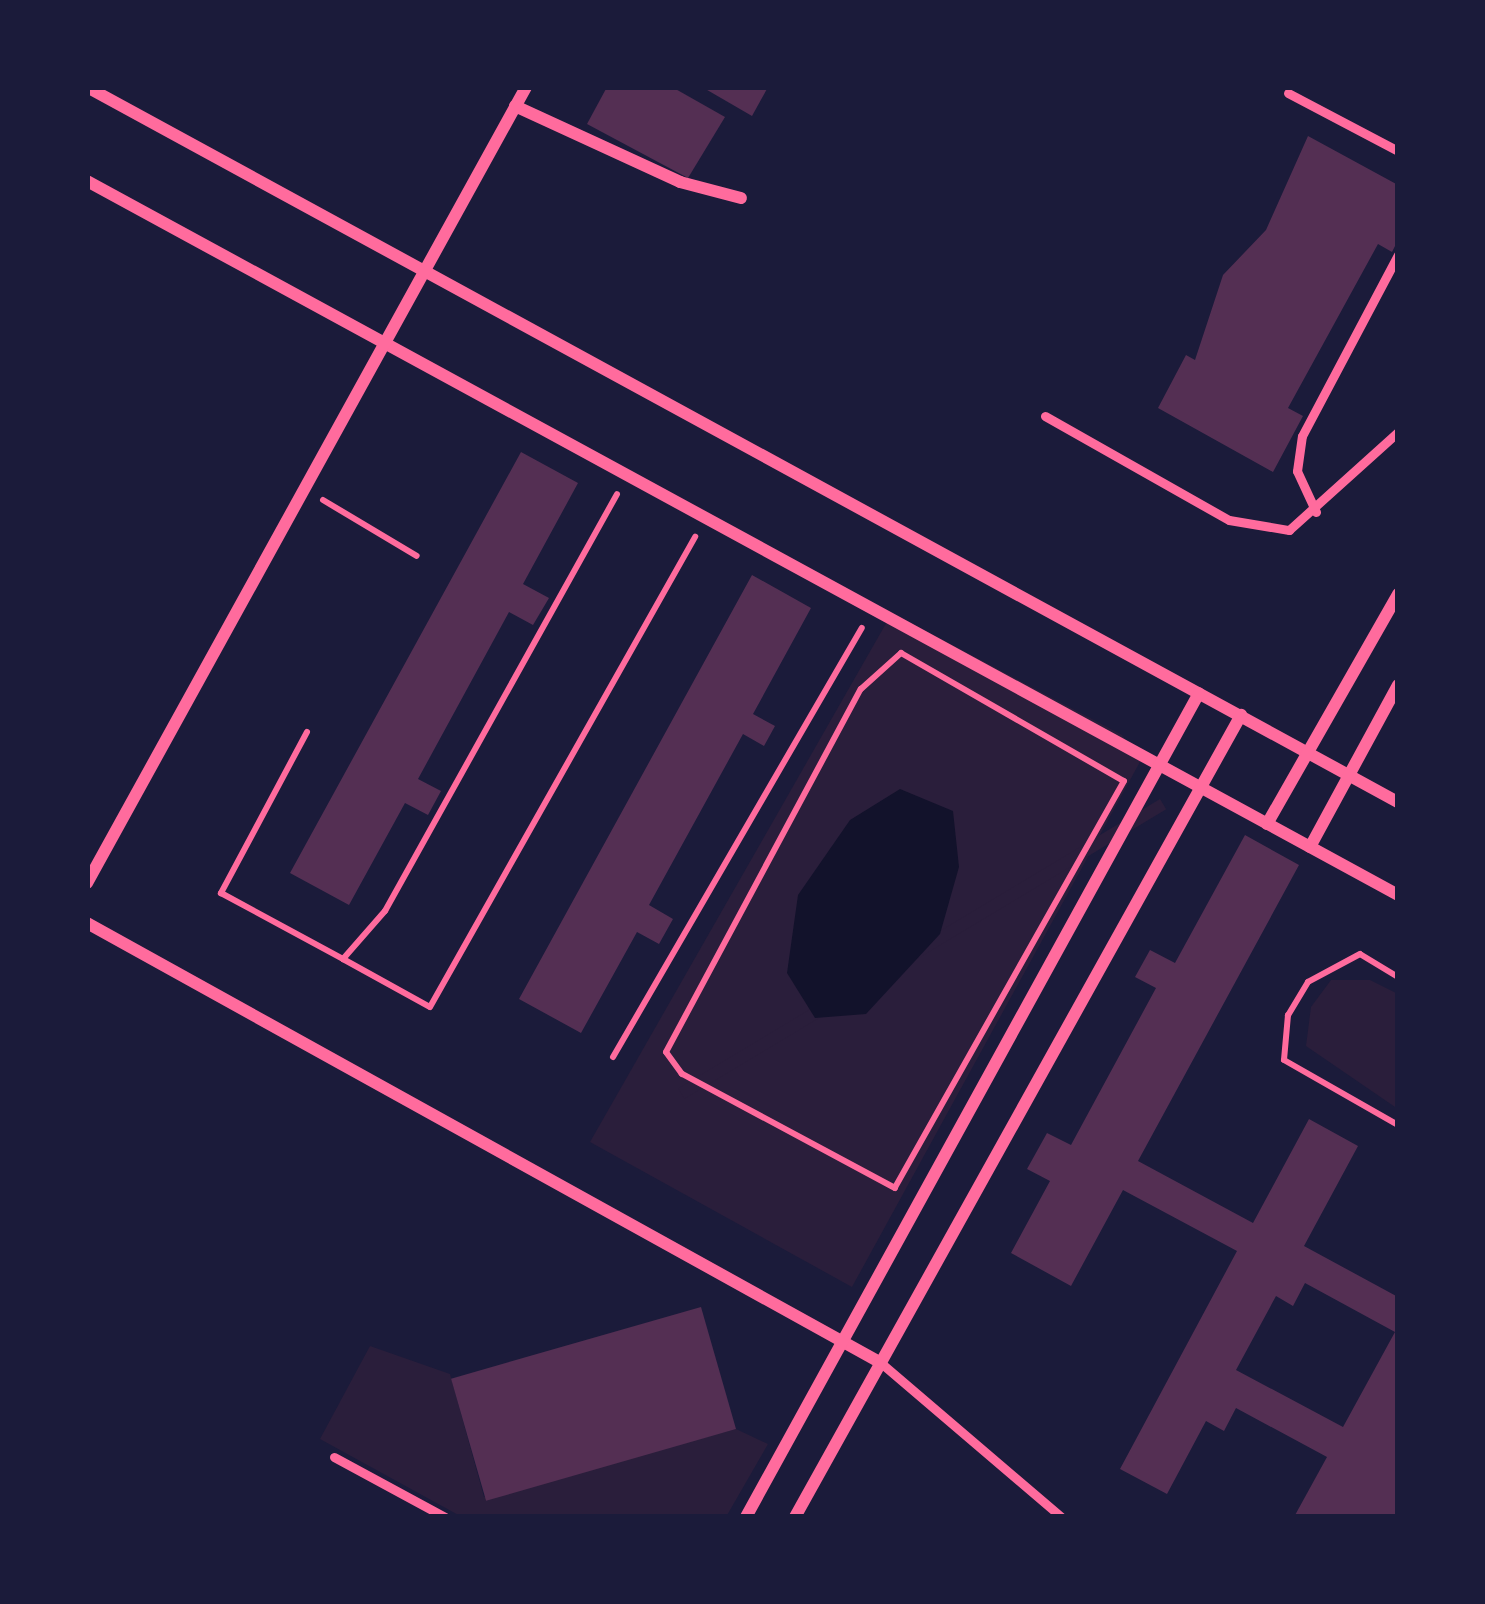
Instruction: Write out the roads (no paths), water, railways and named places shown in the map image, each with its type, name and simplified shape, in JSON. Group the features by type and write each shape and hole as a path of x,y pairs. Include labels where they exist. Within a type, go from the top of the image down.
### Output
{"street":[{"path":"87,87 1398,802"},
{"path":"87,883 526,87"},
{"path":"515,106 680,182 741,198"},
{"path":"87,181 1398,895"},
{"path":"1267,824 1398,594"},
{"path":"1310,847 1398,685"},
{"path":"746,1517 1199,693"},
{"path":"795,1517 1240,716"},
{"path":"87,923 881,1363"}],"lane":[{"path":"1288,93 1398,151"},
{"path":"1316,512 1297,471 1302,436 1398,255"},
{"path":"1045,416 1229,520 1289,530 1316,512 1398,432"},
{"path":"881,1363 1061,1517"},
{"path":"334,1457 445,1517"}]}
